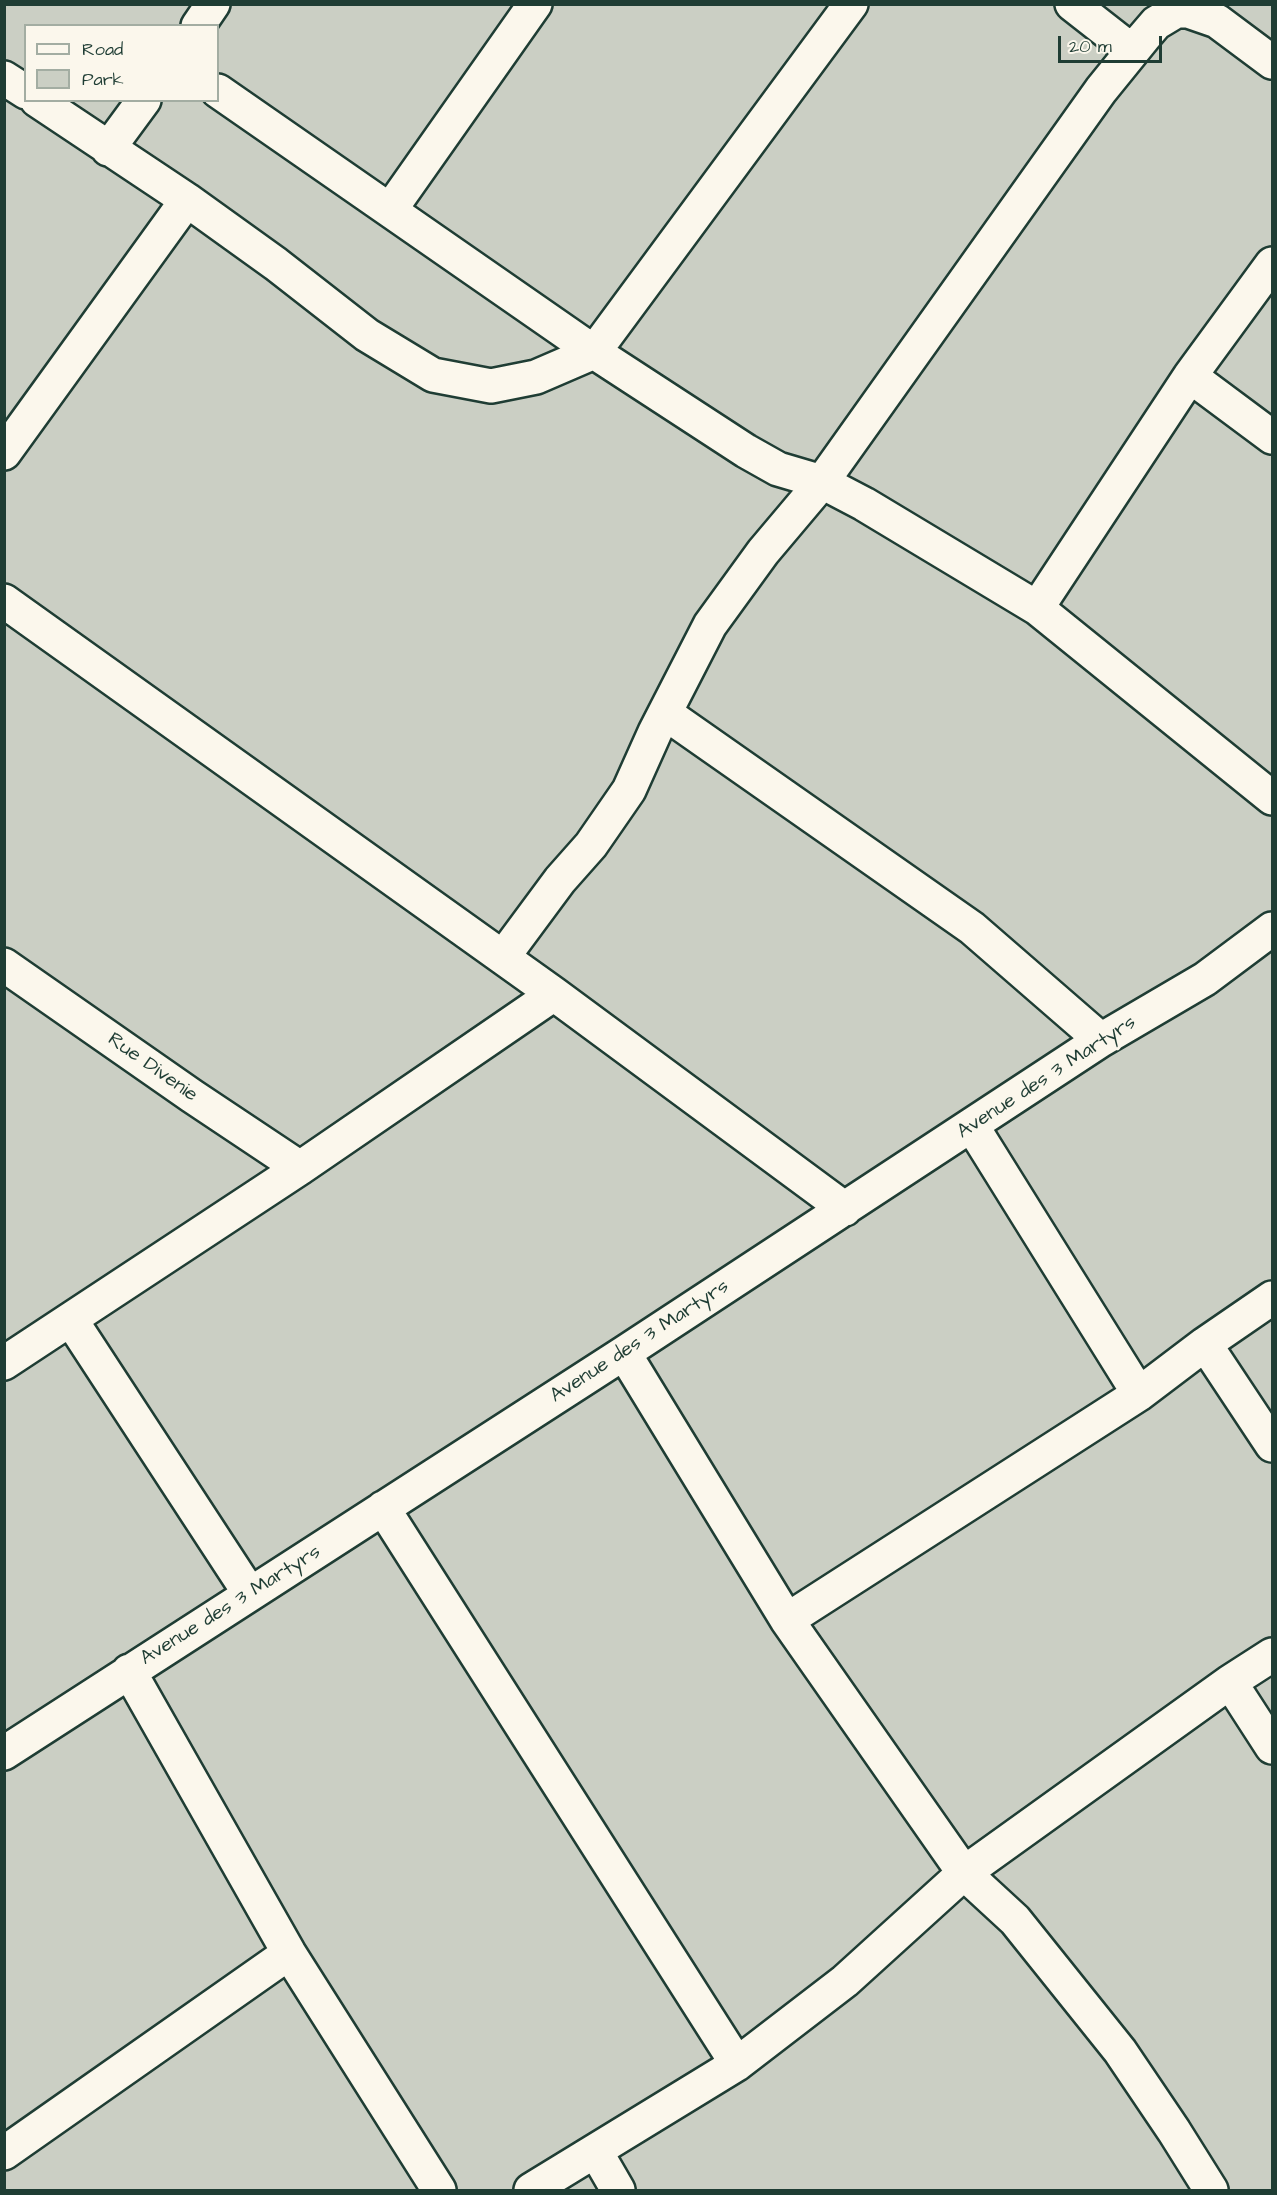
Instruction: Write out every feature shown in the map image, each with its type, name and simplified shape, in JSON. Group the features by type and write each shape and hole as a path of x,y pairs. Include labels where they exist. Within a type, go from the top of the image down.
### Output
{"street":[{"path":"199,24 213,4"},
{"path":"390,210 535,4"},
{"path":"40,102 187,200 276,264 367,335 433,375 491,386 536,377 594,352 851,4"},
{"path":"1072,4 1132,51"},
{"path":"503,957 560,880 591,845 629,790 655,732 710,625 763,552 822,482 1094,99 1156,23 1176,11 1188,11 1217,21 1272,62"},
{"path":"4,78 24,91"},
{"path":"219,92 594,352 746,451 778,469 822,482 864,504 1037,608 1272,798"},
{"path":"108,149 143,102"},
{"path":"4,453 187,200"},
{"path":"1037,608 1190,376 1272,264"},
{"path":"1190,376 1272,437"},
{"path":"4,601 503,957 845,1209"},
{"path":"665,713 972,928 1101,1040"},
{"name":"Avenue des 3 Martyrs","path":"4,1753 624,1353 1101,1040 1205,979 1272,929"},
{"name":"Rue Divenie","path":"4,965 300,1168"},
{"path":"12,1348 71,1320 300,1168 554,994"},
{"path":"972,1126 1139,1394"},
{"path":"787,1620 1139,1394 1204,1344 1272,1298"},
{"path":"71,1320 250,1594"},
{"path":"1204,1344 1272,1445"},
{"path":"624,1353 787,1620 964,1873 1015,1920 1119,2050 1211,2190"},
{"path":"383,1508 737,2064"},
{"path":"531,2190 737,2064 845,1982 964,1873 1230,1682 1272,1655"},
{"path":"129,1671 290,1953 439,2190"},
{"path":"1230,1682 1272,1747"},
{"path":"4,2153 290,1953"},
{"path":"596,2152 618,2190"}],"green space":[{"path":"5,5 1272,5 1272,2190 5,2190"}]}
